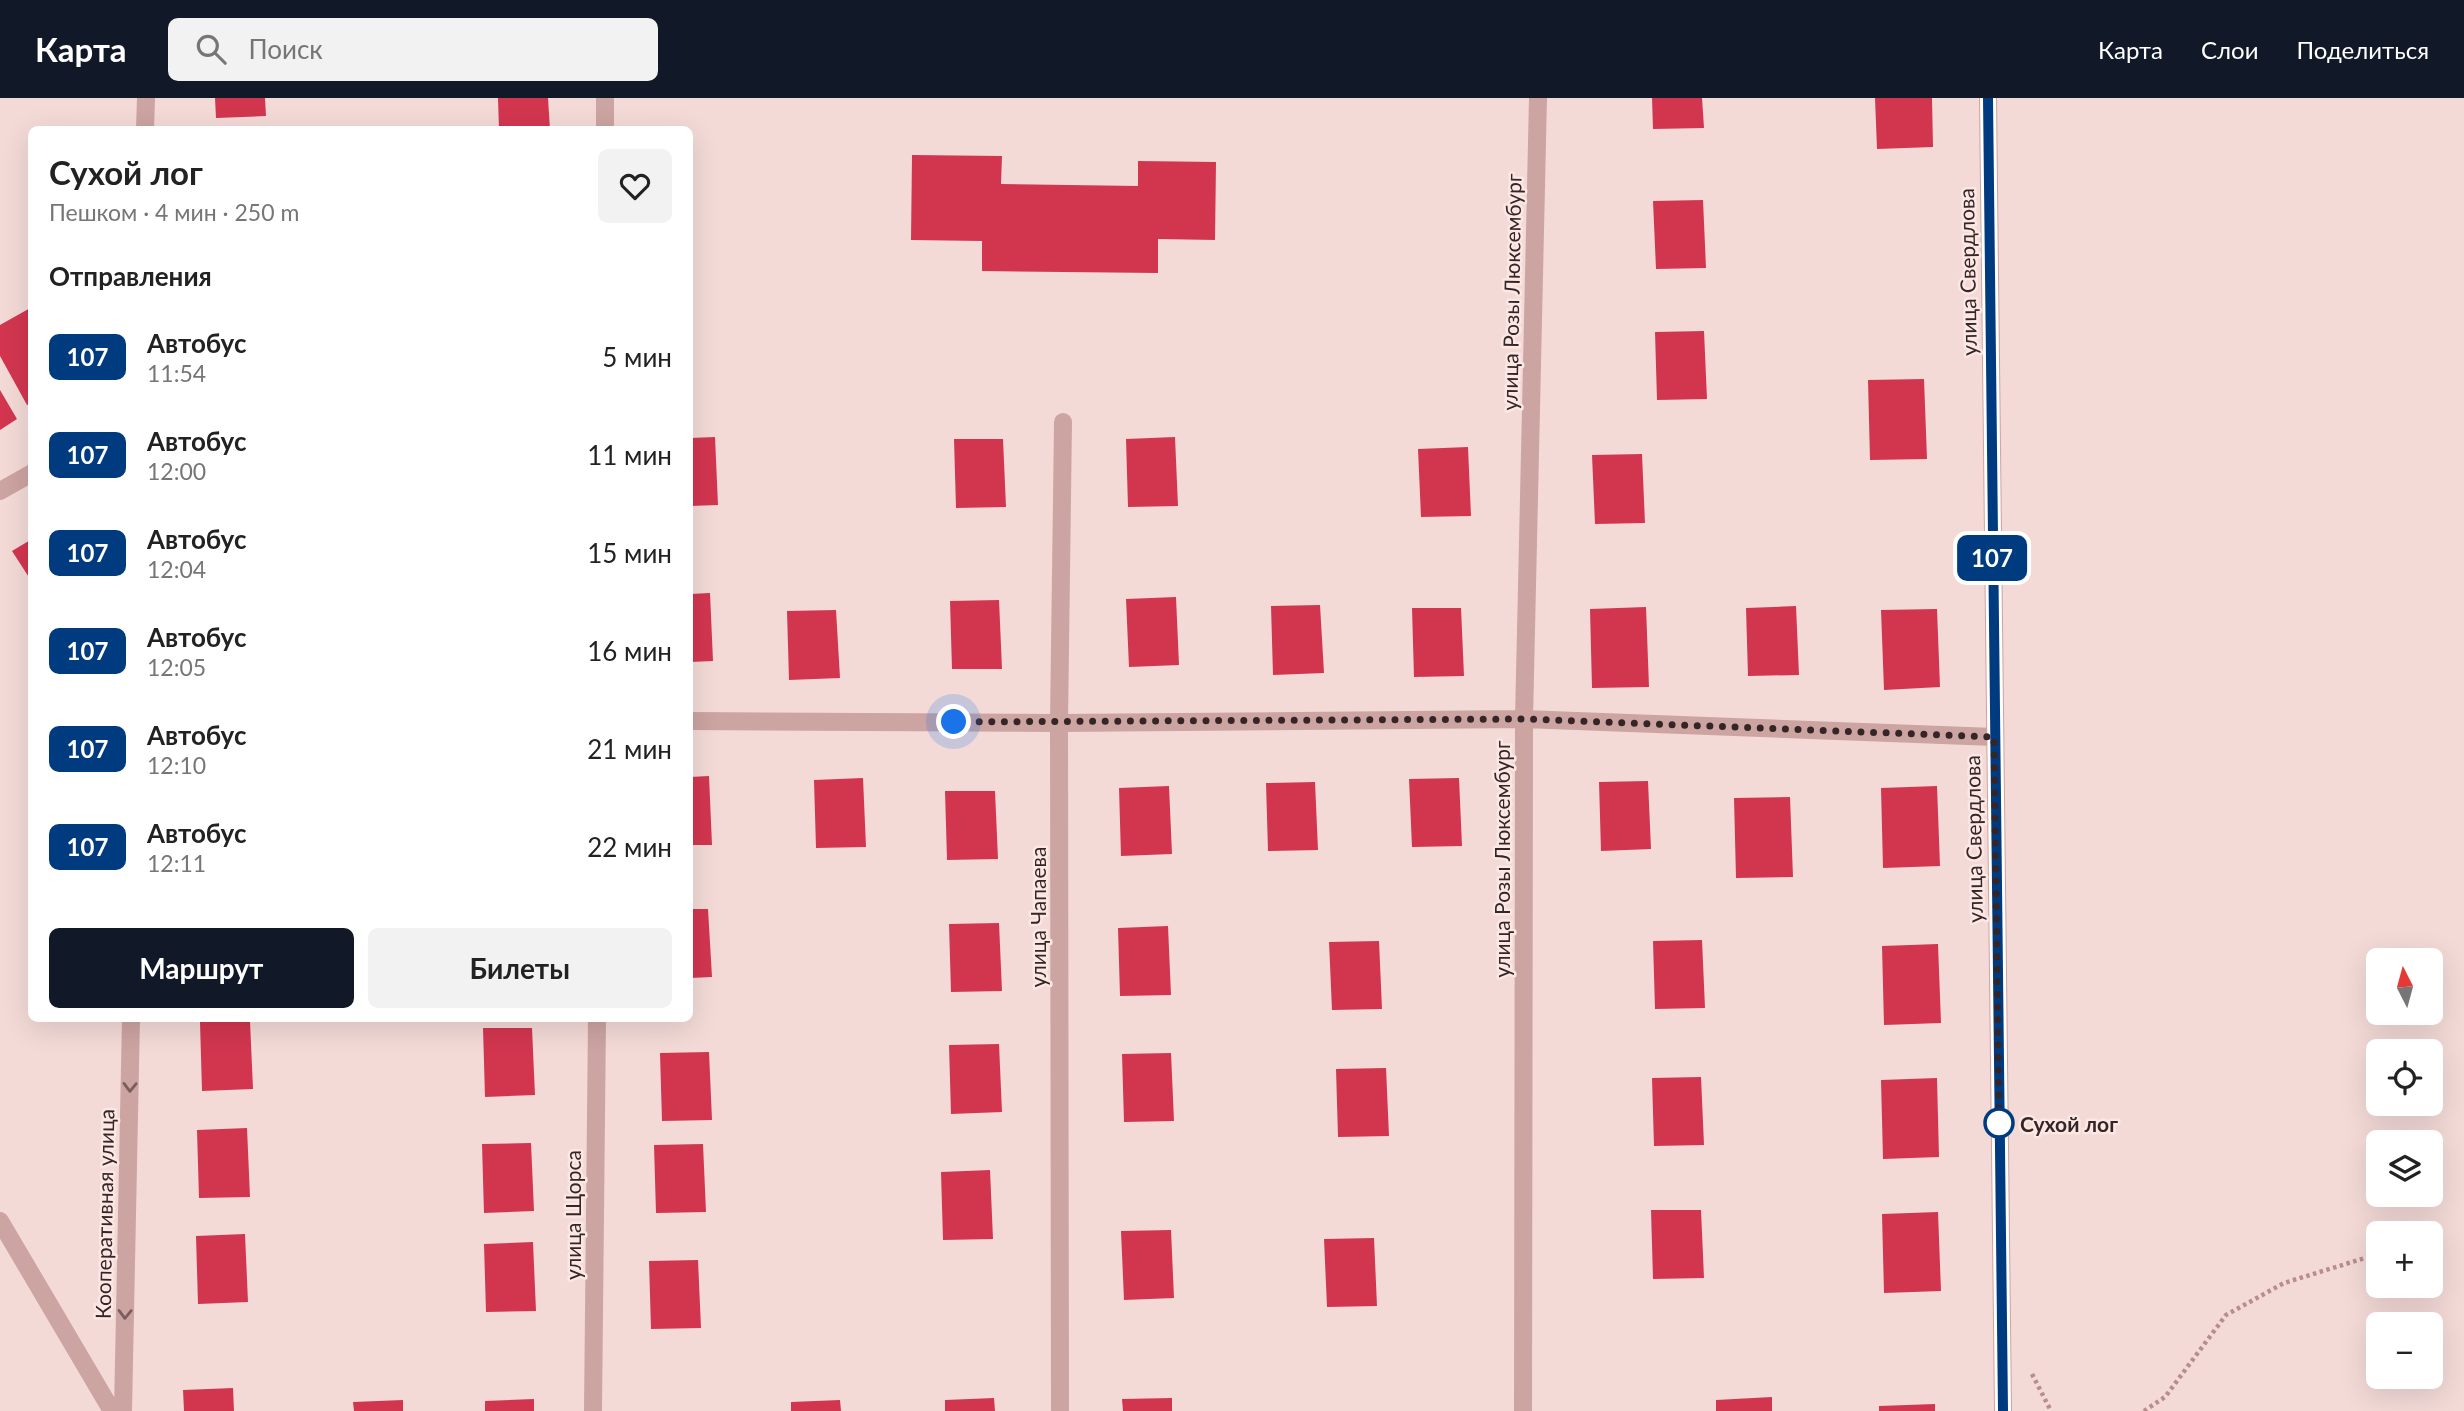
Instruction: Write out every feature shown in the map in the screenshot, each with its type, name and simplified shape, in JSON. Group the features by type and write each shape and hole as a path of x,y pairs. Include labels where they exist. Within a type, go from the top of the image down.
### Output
{"street":[{"path":"145,126 146,98"},
{"path":"605,98 605,126"},
{"name":"улица Розы Люксембург","path":"1523,1411 1524,719 1538,98"},
{"name":"улица Свердлова","path":"1988,98 2003,1411"},
{"name":"улица Чапаева","path":"1060,1411 1059,723 1063,422"},
{"path":"0,491 28,475"},
{"path":"693,721 1059,723 1524,719 1994,737"},
{"name":"Кооперативная улица","path":"123,1411 131,1022"},
{"name":"улица Щорса","path":"593,1411 597,1022"},
{"path":"0,1221 112,1411"}],"path":[{"path":"2144,1411 2165,1397 2225,1315 2284,1283 2366,1258"}],"building":[{"path":"215,98 265,98 266,116 216,118"},
{"path":"498,98 548,98 550,126 499,126"},
{"path":"1652,98 1702,98 1704,128 1653,129"},
{"path":"1875,98 1932,98 1933,147 1877,149"},
{"path":"912,155 1002,156 1001,184 1138,186 1138,161 1216,162 1215,240 1158,239 1158,273 982,271 982,241 911,240"},
{"path":"1703,200 1706,268 1656,269 1653,201"},
{"path":"28,309 27,405 0,356 0,325"},
{"path":"1704,331 1707,399 1657,400 1655,332"},
{"path":"1924,379 1927,459 1870,460 1868,380"},
{"path":"0,390 17,419 0,430"},
{"path":"715,437 718,505 693,506 693,438"},
{"path":"1175,437 1178,506 1128,507 1126,439"},
{"path":"954,439 1003,439 1006,507 956,508"},
{"path":"1468,447 1471,516 1421,517 1418,449"},
{"path":"1642,454 1645,523 1595,524 1592,455"},
{"path":"28,541 28,576 12,551"},
{"path":"710,593 713,661 693,662 693,594"},
{"path":"1176,597 1179,665 1129,667 1126,599"},
{"path":"999,600 1002,669 952,669 950,601"},
{"path":"1320,605 1324,673 1273,675 1271,606"},
{"path":"1796,606 1799,675 1748,676 1746,608"},
{"path":"1646,607 1649,687 1592,688 1590,609"},
{"path":"1412,608 1461,608 1464,676 1414,677"},
{"path":"1937,609 1940,687 1884,690 1881,610"},
{"path":"836,610 840,678 789,680 787,611"},
{"path":"709,776 712,845 693,845 693,777"},
{"path":"863,778 866,847 816,848 814,780"},
{"path":"1459,778 1462,846 1412,847 1409,779"},
{"path":"1648,781 1651,849 1601,851 1599,782"},
{"path":"1315,782 1318,850 1268,851 1266,783"},
{"path":"1169,786 1172,854 1121,856 1119,788"},
{"path":"1937,786 1940,866 1883,868 1881,788"},
{"path":"945,791 995,791 998,859 947,860"},
{"path":"1790,797 1793,877 1736,878 1734,798"},
{"path":"693,909 708,909 712,977 693,978"},
{"path":"999,923 1002,991 951,992 949,924"},
{"path":"1168,926 1171,995 1120,996 1118,928"},
{"path":"1702,940 1705,1008 1655,1009 1653,941"},
{"path":"1379,941 1382,1009 1332,1010 1329,942"},
{"path":"1938,944 1941,1023 1884,1025 1882,946"},
{"path":"200,1022 250,1022 253,1089 202,1091"},
{"path":"483,1028 532,1028 535,1095 485,1097"},
{"path":"999,1044 1002,1112 951,1114 949,1045"},
{"path":"709,1052 712,1120 662,1121 660,1053"},
{"path":"1171,1053 1174,1121 1124,1122 1122,1054"},
{"path":"1386,1068 1389,1136 1338,1137 1336,1069"},
{"path":"1701,1077 1704,1145 1654,1146 1652,1078"},
{"path":"1937,1078 1939,1157 1883,1159 1881,1080"},
{"path":"247,1128 250,1197 199,1198 197,1130"},
{"path":"531,1143 534,1211 484,1213 482,1144"},
{"path":"703,1144 706,1212 656,1213 654,1145"},
{"path":"990,1170 993,1239 943,1240 941,1172"},
{"path":"1651,1210 1701,1210 1704,1278 1653,1279"},
{"path":"1938,1212 1941,1291 1884,1293 1882,1214"},
{"path":"1171,1230 1174,1298 1124,1300 1121,1231"},
{"path":"245,1234 248,1302 198,1304 196,1236"},
{"path":"1374,1238 1377,1306 1327,1307 1324,1239"},
{"path":"533,1242 536,1311 486,1312 484,1244"},
{"path":"698,1260 701,1328 651,1329 649,1261"},
{"path":"233,1388 234,1411 184,1411 183,1390"},
{"path":"1772,1397 1772,1411 1716,1411 1716,1400"},
{"path":"994,1398 995,1411 945,1411 945,1400"},
{"path":"1172,1398 1172,1411 1123,1411 1122,1399"},
{"path":"534,1399 534,1411 485,1411 485,1401"},
{"path":"403,1400 403,1411 354,1411 353,1402"},
{"path":"840,1400 841,1411 791,1411 791,1402"},
{"path":"1935,1404 1935,1411 1879,1411 1879,1406"}],"bus line":[{"name":"107","path":"1988,98 2003,1411"}],"place":[{"name":"Сухой лог","path":"1999,1123"}],"route":[{"path":"954,722 1524,719 1994,737 1999,1123"}]}
